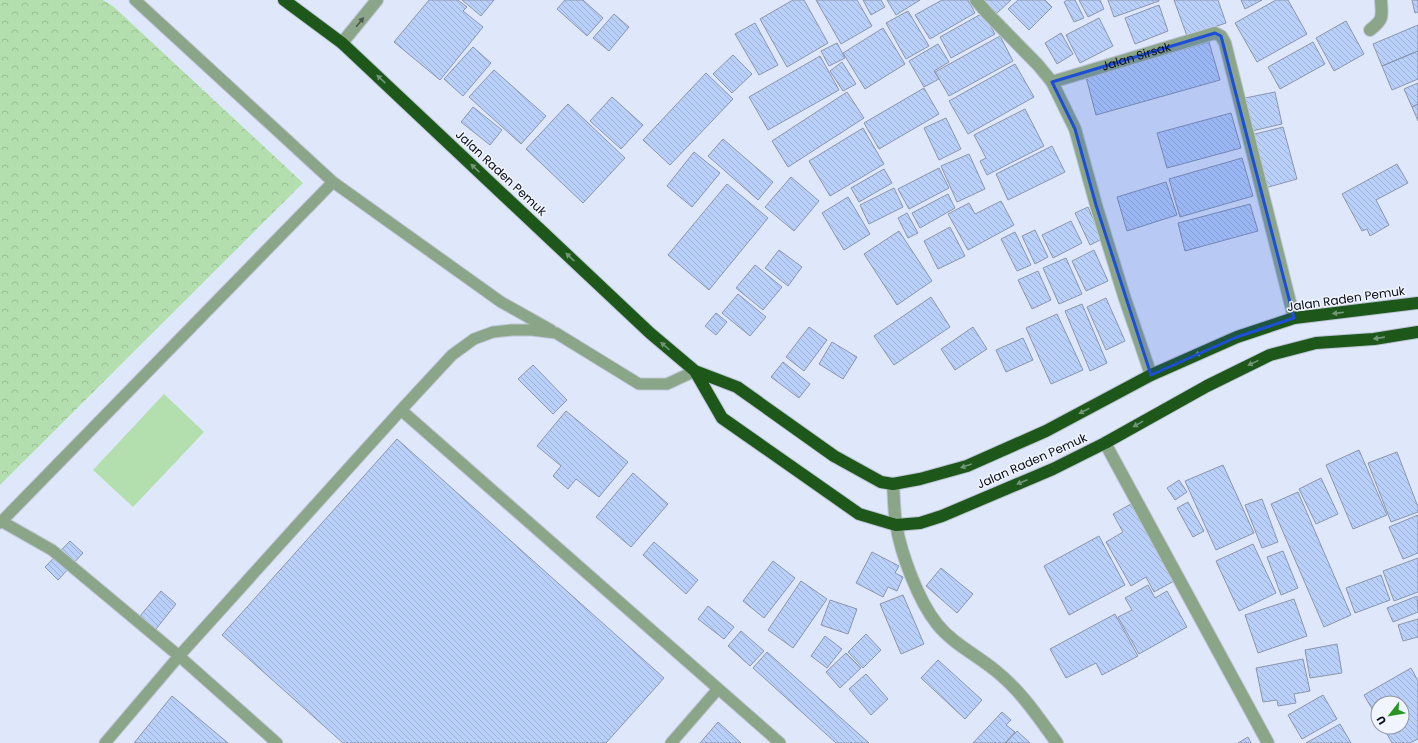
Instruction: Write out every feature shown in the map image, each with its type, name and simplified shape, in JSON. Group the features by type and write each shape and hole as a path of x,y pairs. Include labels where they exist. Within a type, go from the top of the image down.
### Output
{"highway":[{"name":"Jalan Raden Pemuk","path":"284,0 342,43 650,333 695,371 737,387 834,456 881,482 893,484 920,479 967,466 1046,431 1151,375 1237,337 1294,318 1418,303"},
{"name":"Jalan Raden Pemuk","path":"695,371 722,418 859,514 896,524 920,523 942,516 1053,469 1105,443 1207,386 1270,355 1316,343 1374,339 1418,332"}],"street":[{"path":"342,43 378,0"},
{"path":"976,0 1038,65 1052,82 1075,129 1098,213 1151,375"},
{"path":"1370,30 1382,17 1381,0"},
{"name":"Jalan Sirsak","path":"1052,82 1215,33 1220,36 1225,43 1294,318"},
{"path":"1105,443 1268,743"},
{"path":"893,484 896,524 905,558 925,606 938,625 952,640 996,671 1020,693 1057,743"}],"lane":[{"path":"136,0 333,182 500,302 556,333 639,384 667,384 695,371"},
{"path":"277,743 179,656 52,550 1,522 333,182"},
{"path":"105,743 179,656 452,355 474,339 493,332 532,330 556,333"},
{"path":"401,410 780,743"},
{"path":"671,743 718,690"}],"highlighted area":[{"path":"1215,33 1221,36 1294,318 1237,337 1151,375 1096,205 1075,129 1052,82"}],"green space":[{"path":"0,0 103,0 114,7 303,183 0,485"},
{"path":"164,394 204,432 133,507 93,470"}],"building":[{"path":"429,0 458,0 467,7 463,11 483,27 440,80 394,42"},
{"path":"462,0 494,0 481,16"},
{"path":"565,0 583,0 603,18 587,36 557,9"},
{"path":"793,0 804,0 828,43 787,67 760,19"},
{"path":"816,0 857,0 872,26 841,44"},
{"path":"863,0 881,0 885,7 871,15"},
{"path":"887,0 920,0 896,15"},
{"path":"942,0 968,0 975,13 930,39 915,15"},
{"path":"983,0 1011,0 996,14"},
{"path":"1018,0 1045,0 1052,7 1029,30 1008,9"},
{"path":"1067,0 1075,0 1084,18 1074,22 1064,2"},
{"path":"1079,0 1100,0 1104,9 1088,17"},
{"path":"1108,0 1159,0 1159,1 1114,17"},
{"path":"1174,0 1218,0 1226,23 1187,36"},
{"path":"1241,0 1262,0 1245,9"},
{"path":"1276,0 1288,0 1307,34 1257,62 1235,23"},
{"path":"1412,0 1418,0 1418,12 1415,13"},
{"path":"1159,5 1168,31 1135,44 1125,18"},
{"path":"908,11 929,46 906,59 886,23"},
{"path":"983,13 995,34 951,58 940,37"},
{"path":"614,14 629,27 609,51 593,38"},
{"path":"1099,18 1113,46 1080,63 1066,35"},
{"path":"1346,21 1364,54 1334,71 1316,38"},
{"path":"755,23 778,65 759,75 735,34"},
{"path":"1418,25 1418,51 1382,66 1373,44"},
{"path":"883,28 905,64 865,89 843,53"},
{"path":"1061,33 1073,54 1057,64 1045,43"},
{"path":"1000,36 1013,61 949,96 935,72"},
{"path":"1209,42 1220,80 1096,115 1086,77"},
{"path":"1313,42 1325,64 1280,89 1268,67"},
{"path":"837,43 845,58 829,66 821,51"},
{"path":"938,44 949,62 934,71 939,79 924,87 909,61"},
{"path":"473,47 491,63 463,96 444,79"},
{"path":"1418,51 1418,79 1392,90 1382,66"},
{"path":"733,55 752,74 732,93 713,74"},
{"path":"820,56 839,90 768,130 749,97"},
{"path":"842,62 856,84 843,91 830,71"},
{"path":"1015,64 1034,97 968,134 949,101"},
{"path":"494,70 546,116 521,144 469,97"},
{"path":"706,73 733,99 670,165 643,140"},
{"path":"1418,83 1418,104 1412,107 1404,89"},
{"path":"924,88 939,114 879,149 864,123"},
{"path":"847,92 864,118 788,167 772,141"},
{"path":"1275,92 1282,124 1252,131 1245,98"},
{"path":"612,97 643,125 621,149 590,121"},
{"path":"568,104 625,158 583,203 526,149"},
{"path":"1418,104 1418,121 1412,107"},
{"path":"473,107 502,130 490,145 461,122"},
{"path":"1025,109 1044,146 987,175 980,161 986,158 974,135"},
{"path":"1231,113 1241,148 1167,168 1157,133"},
{"path":"946,118 961,149 939,160 924,128"},
{"path":"1283,127 1297,179 1265,188 1251,135"},
{"path":"863,128 884,164 830,196 809,161"},
{"path":"723,139 773,182 758,200 708,156"},
{"path":"1052,146 1065,172 1008,200 996,174"},
{"path":"694,152 720,173 692,207 667,186"},
{"path":"969,154 985,189 957,202 941,166"},
{"path":"1242,158 1253,196 1180,217 1169,179"},
{"path":"1397,164 1408,183 1376,200 1389,225 1370,236 1367,229 1362,231 1342,194"},
{"path":"939,168 949,188 909,209 898,189"},
{"path":"884,169 892,183 859,202 851,188"},
{"path":"791,177 819,201 794,231 765,207"},
{"path":"1166,182 1177,215 1127,231 1117,197"},
{"path":"727,184 768,218 709,290 668,255"},
{"path":"894,188 903,207 869,224 860,205"},
{"path":"948,194 955,208 920,228 912,213"},
{"path":"848,197 870,234 844,250 822,213"},
{"path":"1001,201 1014,225 968,250 948,214 969,203 975,214"},
{"path":"1250,204 1258,231 1185,251 1178,223"},
{"path":"1088,207 1102,239 1090,245 1075,213"},
{"path":"907,213 918,233 908,238 898,218"},
{"path":"1071,221 1082,243 1053,258 1042,235"},
{"path":"950,227 965,256 938,269 924,241"},
{"path":"1035,230 1048,257 1035,264 1022,236"},
{"path":"899,231 932,281 897,305 864,254"},
{"path":"1015,232 1031,265 1017,271 1001,239"},
{"path":"779,250 802,267 788,286 765,268"},
{"path":"1094,250 1108,281 1086,291 1072,261"},
{"path":"1066,258 1082,294 1059,304 1043,268"},
{"path":"755,265 782,287 763,310 736,288"},
{"path":"1038,271 1051,300 1032,309 1018,280"},
{"path":"738,294 766,317 750,336 722,313"},
{"path":"931,297 950,327 894,365 874,336"},
{"path":"1106,298 1125,341 1106,350 1087,307"},
{"path":"1082,304 1107,363 1090,371 1065,311"},
{"path":"716,313 727,322 716,335 705,326"},
{"path":"1057,314 1083,370 1051,384 1026,328"},
{"path":"809,327 827,340 804,371 786,357"},
{"path":"973,327 987,349 955,370 941,349"},
{"path":"1023,338 1033,360 1006,372 996,350"},
{"path":"832,342 857,357 843,379 819,364"},
{"path":"783,362 810,384 799,398 771,377"},
{"path":"533,365 567,400 553,414 518,379"},
{"path":"566,411 628,462 599,497 576,479 568,489 553,476 561,466 537,446"},
{"path":"397,439 664,678 606,743 343,743 222,635"},
{"path":"1359,450 1387,515 1353,529 1326,465"},
{"path":"1397,452 1418,507 1418,512 1391,522 1368,463"},
{"path":"1223,465 1254,533 1216,550 1185,481"},
{"path":"633,473 668,504 631,547 596,517"},
{"path":"1321,478 1338,514 1316,524 1299,489"},
{"path":"1179,480 1187,492 1175,500 1167,488"},
{"path":"1298,492 1351,615 1324,627 1271,504"},
{"path":"1262,499 1278,542 1262,548 1245,505"},
{"path":"1188,502 1204,531 1193,537 1177,508"},
{"path":"1131,504 1174,581 1154,592 1146,577 1131,586 1106,542 1123,532 1113,514"},
{"path":"1418,515 1418,553 1403,559 1389,527"},
{"path":"1099,536 1125,585 1069,615 1044,566"},
{"path":"70,541 83,553 58,580 45,567"},
{"path":"654,542 698,580 686,594 643,555"},
{"path":"1253,544 1276,593 1239,611 1216,561"},
{"path":"1283,551 1298,588 1281,595 1267,557"},
{"path":"872,552 899,566 895,573 903,577 897,591 888,587 883,597 856,583"},
{"path":"1418,558 1418,592 1394,601 1383,571"},
{"path":"773,561 795,578 764,618 743,601"},
{"path":"941,568 973,594 957,613 926,586"},
{"path":"1381,575 1390,600 1355,613 1346,588"},
{"path":"801,581 827,599 793,648 768,630"},
{"path":"1148,585 1155,598 1167,591 1187,627 1139,654 1118,617 1132,610 1125,598"},
{"path":"161,591 176,604 156,629 140,616"},
{"path":"903,595 924,644 901,654 880,604"},
{"path":"1417,596 1418,612 1393,622 1387,608"},
{"path":"1294,599 1307,636 1258,653 1245,615"},
{"path":"830,600 857,609 848,634 821,625"},
{"path":"708,606 734,627 724,639 698,619"},
{"path":"1115,614 1138,656 1102,675 1096,663 1066,678 1050,649"},
{"path":"1418,619 1418,637 1403,641 1398,625"},
{"path":"741,631 764,651 750,666 728,646"},
{"path":"866,634 881,650 863,668 848,652"},
{"path":"825,636 842,649 827,668 811,656"},
{"path":"1337,644 1342,673 1310,678 1305,650"},
{"path":"767,652 869,743 836,743 753,668"},
{"path":"846,653 861,668 840,688 826,672"},
{"path":"1303,659 1310,691 1294,694 1296,703 1278,706 1277,700 1263,702 1256,668"},
{"path":"938,660 982,700 965,719 921,678"},
{"path":"1411,668 1418,681 1418,739 1410,743 1392,743 1388,735 1410,735 1410,695 1370,695 1370,705 1364,695"},
{"path":"866,674 888,699 871,715 849,689"},
{"path":"1323,695 1337,719 1302,739 1288,715"},
{"path":"172,696 228,743 134,743"},
{"path":"1002,712 1011,720 1006,725 1015,732 1005,743 973,743"},
{"path":"718,722 741,743 700,743"},
{"path":"1340,724 1351,743 1306,743"},
{"path":"1017,731 1030,743 1006,743"},
{"path":"1248,737 1251,743 1238,743"}]}
